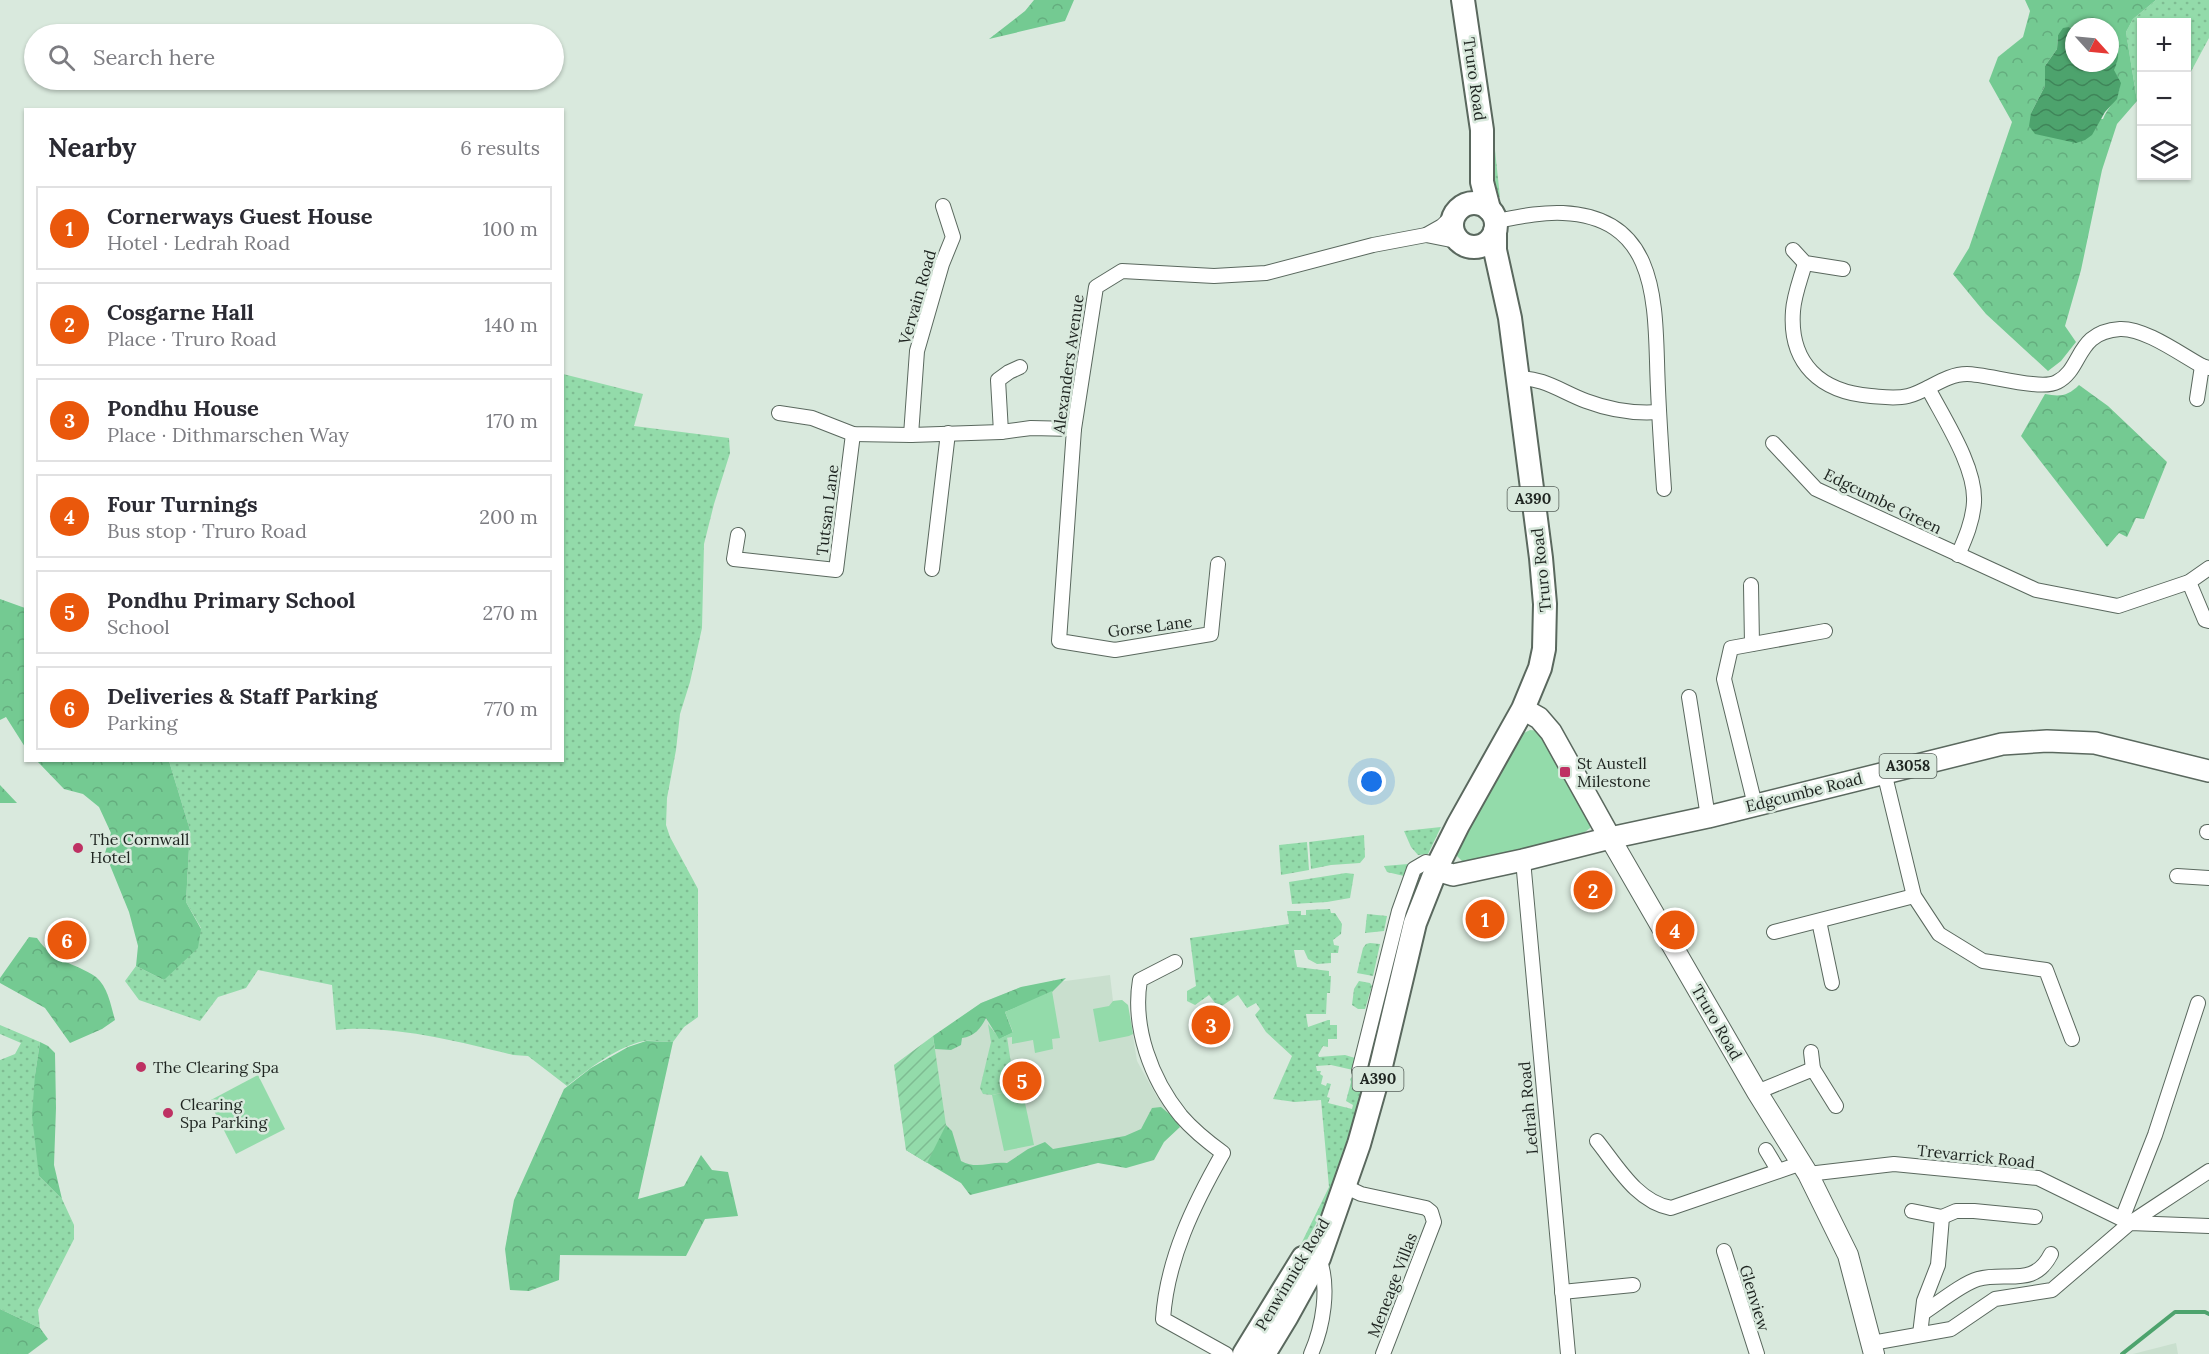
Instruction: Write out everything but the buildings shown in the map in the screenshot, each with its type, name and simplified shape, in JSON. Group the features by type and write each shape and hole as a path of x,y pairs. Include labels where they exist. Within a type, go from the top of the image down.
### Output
{"highway":[{"name":"Truro Road","path":"1463,0 1482,130 1482,182 1493,220 1495,250 1504,285 1541,558 1546,628 1540,668 1523,709 1503,747"},
{"name":"Truro Road","path":"1458,210 1481,158"},
{"path":"1464,244 1479,246 1484,244 1493,220 1475,203 1458,210 1453,229 1464,244 1493,271 1504,285"},
{"name":"Penwinnick Road","path":"1264,1354 1319,1258 1359,1144 1381,1066 1394,967 1415,923 1437,867 1458,825 1503,747"},
{"name":"Penwinnick Road","path":"1244,1354 1342,1190"},
{"path":"1255,1354 1273,1329 1287,1316"}],"main road":[{"name":"Truro Road","path":"1523,709 1539,718 1551,732 1757,1092 1805,1168 1848,1255 1873,1348"},
{"name":"Edgcumbe Road","path":"1437,867 1453,874 1523,860 1708,817 2001,744 2047,741 2095,743 2209,771"}],"street":[{"name":"Vervain Road","path":"911,435 917,351 942,264 953,237 943,206"},
{"name":"Alexanders Avenue","path":"1059,641 1074,429 1096,287 1122,271 1214,276 1266,273 1373,245 1426,235 1442,226 1458,210"},
{"path":"1493,220 1528,214 1565,213 1596,219 1616,229 1629,239 1645,265 1652,293 1656,326 1664,489"},
{"name":"Alexanders Avenue","path":"1426,235 1464,244"},
{"path":"1793,250 1805,263 1843,269"},
{"path":"1805,263 1793,310 1794,333 1802,360 1819,379 1832,387 1855,395 1895,398 1910,395 1947,378 1967,374 2038,384 2056,383 2070,370 2081,350 2096,335 2120,329 2140,332 2205,367 2197,399"},
{"path":"1001,432 998,380 1020,367"},
{"path":"1516,378 1541,380 1586,400 1622,411 1659,412"},
{"path":"1928,388 1971,472 1974,502 1969,528 1958,555"},
{"path":"778,413 812,418 853,434 911,435 1001,432 1031,428 1074,429"},
{"path":"932,569 948,433"},
{"name":"Tutsan Lane","path":"738,535 734,559 836,570 853,434"},
{"name":"Edgcumbe Green","path":"1773,443 1816,489 2036,590 2118,606 2189,582 2209,568"},
{"name":"Gorse Lane","path":"1059,641 1115,650 1211,634 1218,564"},
{"path":"2189,582 2205,620 2209,621"},
{"path":"1751,585 1752,644"},
{"path":"1755,805 1724,679 1731,648 1825,631"},
{"path":"1689,698 1708,817"},
{"path":"1884,772 1914,896 1939,934 1983,961 2046,970 2072,1039"},
{"name":"Ledrah Road","path":"1523,860 1568,1354"},
{"path":"2177,876 2209,878"},
{"path":"1774,932 1914,896"},
{"path":"1819,921 1833,983"},
{"path":"1175,962 1140,980 1137,1015 1149,1061 1168,1097 1193,1129 1223,1153 1197,1200 1179,1243 1169,1277 1163,1318 1226,1354"},
{"name":"Penwinnick Road","path":"1359,1071 1394,967"},
{"path":"2126,1221 2198,1003"},
{"path":"1811,1052 1814,1070 1836,1106"},
{"path":"1757,1092 1814,1070"},
{"name":"Trevarrick Road","path":"1597,1141 1640,1192 1660,1206 1671,1208 1778,1170 1894,1164 2038,1178 2126,1221"},
{"path":"1766,1150 1778,1170"},
{"path":"1873,1348 1920,1334 1951,1329 1995,1299 2052,1290 2126,1221 2209,1171"},
{"name":"Meneage Villas","path":"1342,1190 1426,1208 1433,1216 1434,1222 1383,1354"},
{"path":"1912,1210 1942,1217 1956,1211 2035,1217"},
{"path":"1920,1334 1924,1301 1938,1265 1942,1217"},
{"path":"2126,1221 2209,1226"},
{"name":"Glenview","path":"1724,1251 1756,1354"},
{"path":"1923,1313 1977,1279 2026,1276 2038,1271 2052,1254"},
{"path":"1311,1354 1322,1317 1322,1266 1319,1258"},
{"path":"1562,1292 1633,1285"}],"shaded area":[{"path":"2156,0 2209,0 2209,38 2191,72 2191,18 2137,18 2137,101 2126,32 2133,19"},
{"path":"1495,150 1500,197 1496,197 1491,178"},
{"path":"564,374 643,394 634,426 729,438 730,453 704,544 702,628 680,714 667,798 666,825 670,837 698,889 698,1017 684,1027 673,1042 644,1041 623,1048 603,1059 567,1086 528,1056 513,1055 402,1032 336,1030 332,985 258,970 246,988 218,997 200,1021 139,1000 125,981 136,966 164,980 201,928 186,902 190,830 169,762 564,762"},
{"path":"1530,730 1540,731 1591,817 1590,828 1580,836 1465,864 1456,855 1456,846 1518,736"},
{"path":"1441,827 1428,854 1418,855 1411,847 1404,831"},
{"path":"1364,835 1365,857 1360,863 1311,869 1309,842"},
{"path":"1307,842 1309,870 1281,875 1279,845"},
{"path":"1408,864 1404,876 1387,872 1384,866"},
{"path":"1346,873 1354,874 1350,898 1292,904 1289,882"},
{"path":"1330,909 1342,924 1341,934 1333,940 1334,945 1339,946 1338,953 1331,953 1331,963 1317,964 1308,959 1304,950 1294,950 1297,967 1329,971 1329,976 1331,976 1326,1014 1306,1014 1308,1027 1328,1020 1330,1020 1330,1025 1337,1025 1337,1039 1328,1039 1328,1047 1323,1046 1319,1057 1345,1055 1355,1058 1353,1070 1331,1065 1316,1066 1317,1071 1321,1071 1320,1074 1323,1076 1321,1084 1326,1086 1327,1083 1331,1084 1327,1097 1330,1098 1328,1103 1352,1109 1353,1105 1346,1101 1350,1079 1353,1076 1364,1078 1390,972 1392,973 1347,1156 1322,1213 1275,1297 1329,1187 1321,1100 1295,1102 1273,1099 1292,1056 1266,1032 1255,1015 1260,1009 1256,1003 1247,1008 1238,995 1219,1008 1209,995 1195,1005 1187,1001 1187,991 1196,986 1190,938 1289,924 1287,911 1301,911 1301,915 1306,915 1306,910"},
{"path":"1367,914 1387,916 1384,931 1365,933"},
{"path":"1370,943 1380,944 1373,976 1357,973 1363,948"},
{"path":"1110,975 1113,1001 1122,1000 1128,1005 1137,1061 1157,1097 1173,1117 1127,1142 961,1183 906,1150 894,1065 981,1003 1021,987"},
{"path":"1359,981 1370,983 1372,986 1365,1009 1358,1009 1352,1005 1354,989"},
{"path":"1052,991 1060,1038 1052,1039 1053,1049 1035,1053 1033,1040 1012,1044 1012,1037 999,1039 1013,1032 1005,1012"},
{"path":"1122,1000 1128,1005 1133,1034 1099,1042 1093,1009 1109,1006 1113,1001"},
{"path":"988,1024 999,1038 1007,1037 1015,1090 992,1095 983,1094 980,1088 991,1042"},
{"path":"0,1025 40,1042 35,1075 39,1176 62,1199 74,1225 74,1239 38,1310 40,1328 0,1309 0,1060 15,1054 21,1043 0,1034"},
{"path":"933,1036 946,1125 927,1163 906,1150 894,1065"},
{"path":"258,1075 285,1129 236,1154 209,1101"},
{"path":"1022,1089 1034,1145 1004,1151 992,1095"},
{"path":"2176,1343 2178,1354 2133,1354"}],"green space":[{"path":"1034,0 1074,0 1065,21 989,39 1025,11"},
{"path":"2025,0 2156,0 2133,19 2126,32 2137,101 2117,124 2102,170 2081,270 2065,326 2076,342 2061,361 2048,371 1986,314 1953,274 1969,248 2012,122 1989,81 1998,57 2023,37 2030,11"},
{"path":"2079,385 2108,406 2167,462 2144,519 2136,518 2127,537 2119,533 2107,547 2021,436 2045,394 2064,395"},
{"path":"0,599 24,608 24,745 6,717 0,720"},
{"path":"38,762 169,762 190,830 186,902 201,929 198,948 164,980 136,966 138,946 129,912 105,853 111,833 99,807 83,794 64,789"},
{"path":"0,785 17,803 0,803"},
{"path":"29,937 37,938 50,953 96,977 106,991 115,1020 102,1029 70,1043 45,1008 0,983 0,978"},
{"path":"1066,978 1050,994 1005,1012 1013,1033 999,1039 986,1018 977,1031 962,1038 961,1045 951,1050 935,1049 933,1036 981,1003 1021,987"},
{"path":"646,1041 673,1042 638,1199 684,1186 701,1155 712,1170 728,1172 738,1216 705,1219 686,1256 560,1255 559,1280 529,1291 510,1290 505,1249 514,1200 564,1089 591,1068 628,1047"},
{"path":"40,1042 55,1053 54,1165 62,1199 39,1176 32,1116"},
{"path":"1161,1107 1173,1117 1180,1127 1164,1142 1154,1160 1126,1168 1098,1163 970,1195 961,1183 906,1150 946,1125 952,1131 961,1161 973,1165 1007,1163 1028,1149 1045,1142 1053,1149 1125,1136 1141,1129 1152,1108"},
{"path":"0,1309 40,1328 48,1339 28,1354 0,1354"}],"water":[{"path":"2065,28 2065,72 2115,72 2121,83 2117,99 2105,112 2092,135 2076,143 2035,134 2029,126 2031,113 2045,86 2045,66 2057,49 2058,35"}],"waterway":[{"path":"2122,1354 2175,1312 2209,1314"}],"place":[{"name":"St Austell Milestone","path":"1565,772"},
{"name":"The Cornwall Hotel","path":"78,848"},
{"name":"Cosgarne Hall","path":"1593,890"},
{"name":"Cornerways Guest House","path":"1485,919"},
{"name":"Four Turnings","path":"1675,930"},
{"name":"Deliveries & Staff Parking","path":"67,940"},
{"name":"Pondhu House","path":"1211,1025"},
{"name":"The Clearing Spa","path":"141,1067"},
{"name":"Pondhu Primary School","path":"1022,1081"},
{"name":"Clearing Spa Parking","path":"168,1113"}]}
